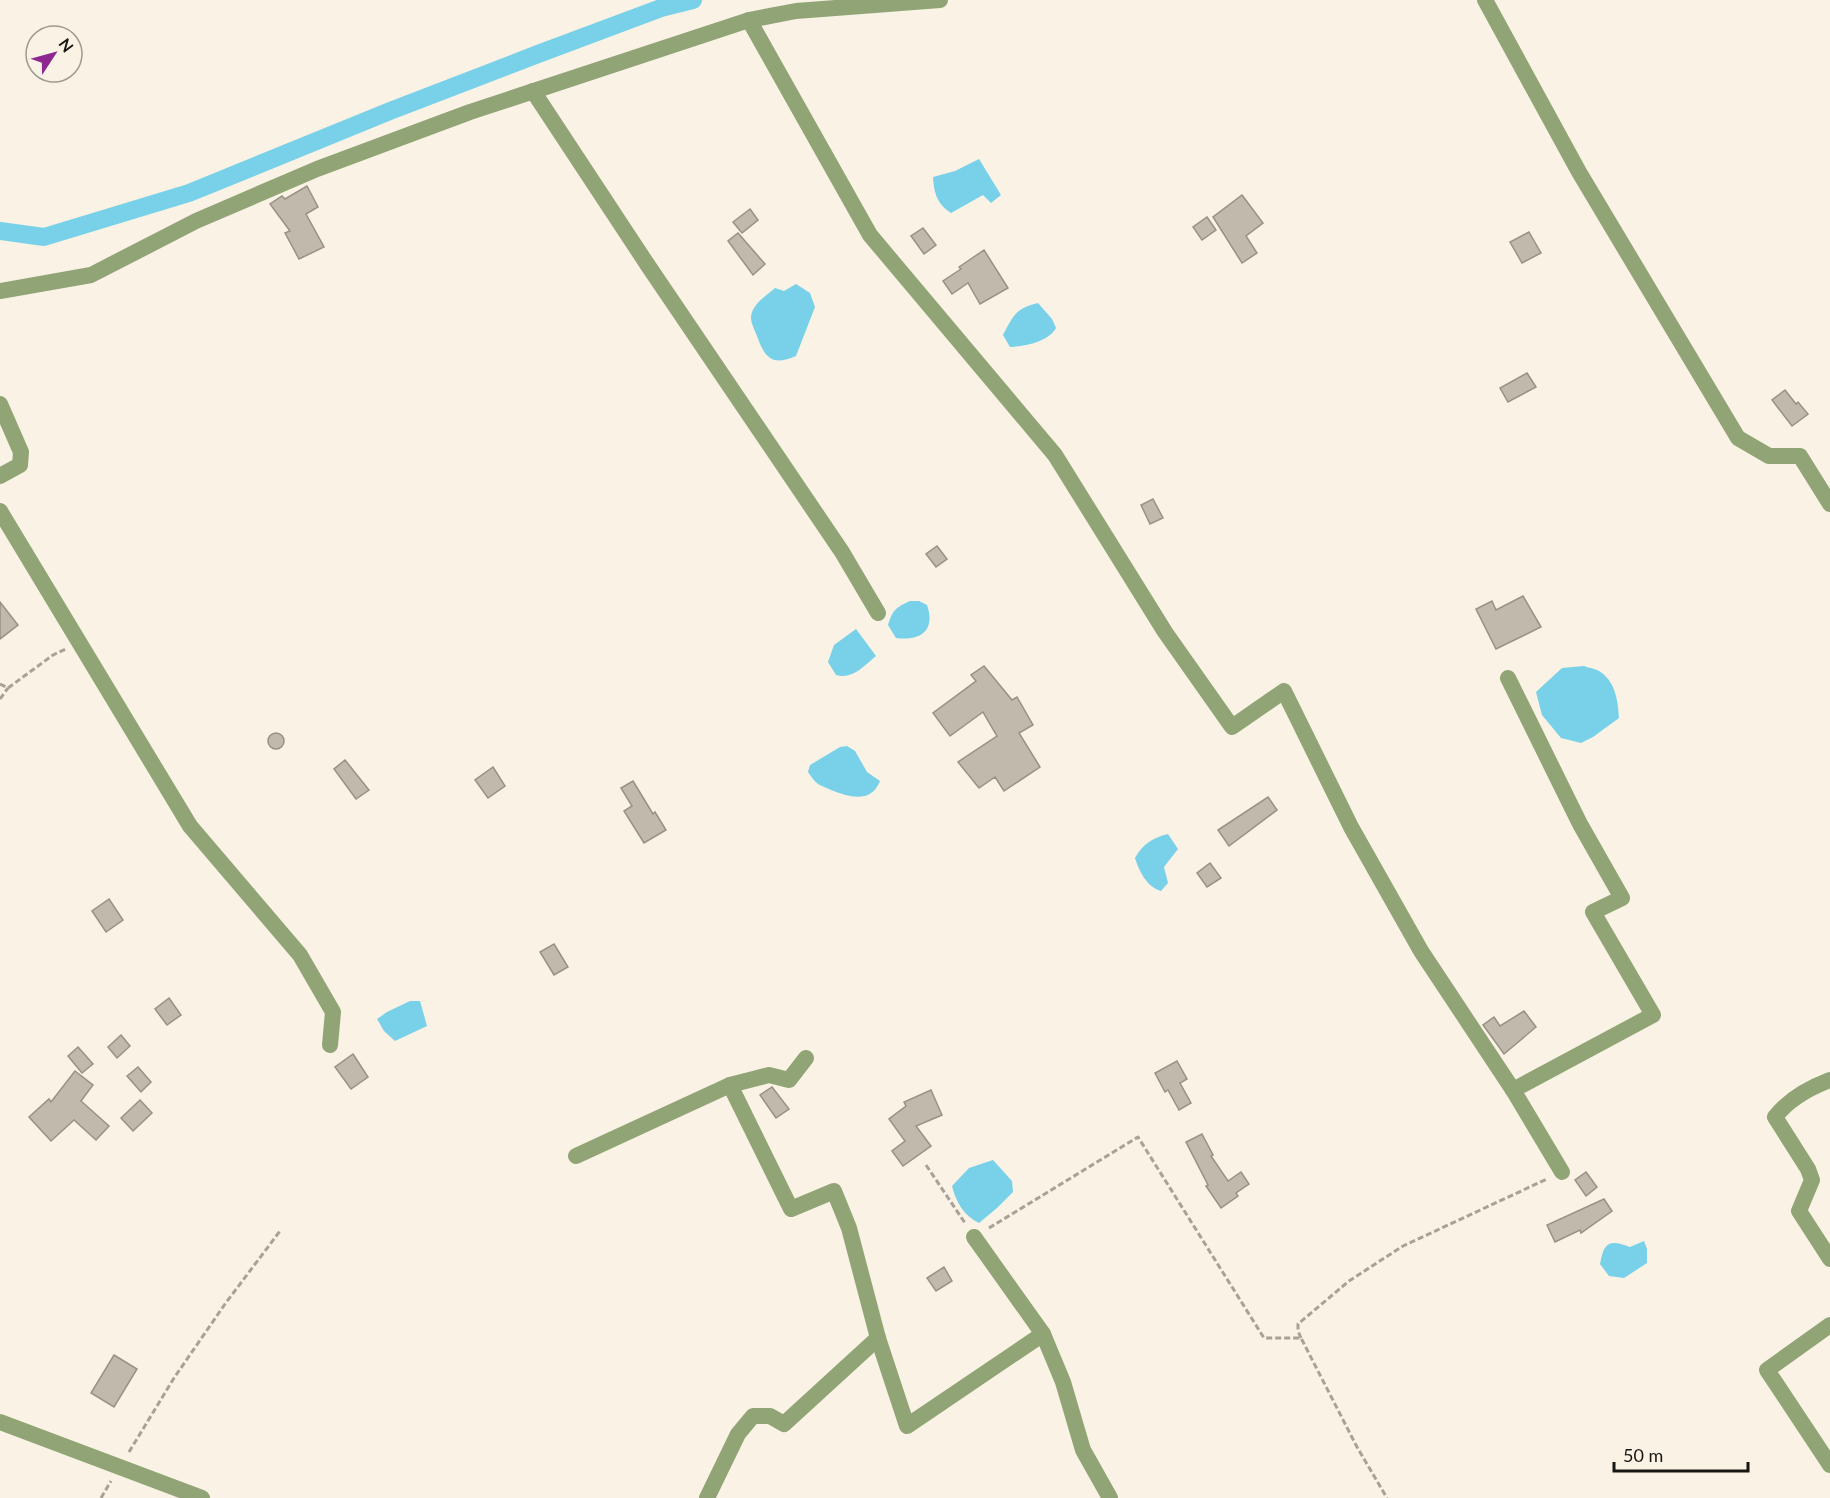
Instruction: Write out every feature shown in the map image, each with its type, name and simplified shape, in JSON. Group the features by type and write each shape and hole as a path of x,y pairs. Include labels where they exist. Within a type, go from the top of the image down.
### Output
{"street":[{"path":"0,291 91,274 196,221 317,169 470,112 749,20 796,11 940,0"},
{"path":"1485,0 1612,230 1738,438 1769,456 1800,456 1830,504"},
{"path":"749,20 870,235 1055,454 1165,632 1232,728 1284,691 1351,827 1421,951 1513,1090 1562,1172"},
{"path":"533,91 836,543 878,613"},
{"path":"0,404 21,452 20,465 0,476"},
{"path":"0,511 190,826 300,955 333,1012 330,1045"},
{"path":"1508,678 1580,824 1622,898 1593,912 1653,1015 1513,1090"},
{"path":"576,1156 730,1085 769,1075 789,1080 806,1058"},
{"path":"1830,1080 1813,1086 1784,1105 1775,1117 1808,1169 1812,1180 1799,1211 1830,1259"},
{"path":"730,1085 791,1209 834,1191 849,1228 878,1338 907,1426 1043,1334"},
{"path":"974,1237 1043,1334 1063,1382 1083,1450 1110,1498"},
{"path":"1830,1325 1767,1370 1830,1465"},
{"path":"707,1498 738,1434 753,1416 770,1416 784,1424 878,1338"},
{"path":"0,1422 202,1498"}],"path":[{"path":"0,699 8,688 53,655 80,641"},
{"path":"0,684 8,688"},
{"path":"926,1165 974,1237 1138,1137 1264,1338 1301,1338"},
{"path":"1386,1498 1301,1338 1298,1324 1349,1281 1403,1246 1562,1172"},
{"path":"101,1498 174,1378 225,1304 280,1231"}],"water":[{"path":"979,159 1001,195 991,203 983,195 951,213 942,206 937,198 933,177 955,171"},
{"path":"796,284 810,293 815,307 796,356 776,360 767,355 760,344 752,325 753,309 775,288 784,291"},
{"path":"1038,303 1052,319 1056,328 1042,340 1010,347 1003,335 1013,318 1025,307"},
{"path":"910,601 919,601 927,605 929,622 927,628 919,636 896,638 888,625 895,610"},
{"path":"856,629 876,656 853,674 836,675 828,662 834,645"},
{"path":"1584,666 1607,677 1617,700 1619,718 1581,743 1561,738 1542,715 1536,692 1562,668"},
{"path":"847,746 855,751 867,772 880,781 871,793 865,796 845,795 831,790 818,784 808,772 810,765 840,747"},
{"path":"1168,834 1178,849 1164,867 1168,883 1161,891 1148,882 1141,873 1135,858 1148,842"},
{"path":"410,1001 420,1001 427,1026 395,1041 384,1031 377,1019"},
{"path":"993,1160 1012,1181 1013,1192 979,1223 961,1208 952,1186 969,1168"},
{"path":"1644,1241 1647,1249 1647,1263 1624,1278 1609,1276 1600,1264 1603,1251 1609,1244 1617,1243 1630,1247"}],"building":[{"path":"307,186 318,207 306,214 324,247 299,259 285,233 290,231 270,204 282,196 285,199"},
{"path":"1242,195 1263,223 1246,236 1257,253 1242,263 1213,217"},
{"path":"750,209 758,220 742,233 733,222"},
{"path":"1207,217 1216,230 1202,240 1193,227"},
{"path":"923,228 936,245 924,254 911,236"},
{"path":"1529,232 1541,253 1522,263 1510,242"},
{"path":"738,233 765,264 753,275 728,241"},
{"path":"984,250 1008,288 980,304 968,283 952,294 943,281"},
{"path":"1527,373 1536,387 1508,402 1500,388"},
{"path":"1785,390 1808,414 1792,426 1772,400"},
{"path":"1153,499 1163,518 1150,524 1141,505"},
{"path":"937,546 947,559 936,567 926,554"},
{"path":"1523,596 1541,627 1496,649 1476,609 1492,601 1496,610"},
{"path":"0,602 18,625 0,639"},
{"path":"984,666 1012,700 1017,697 1033,725 1019,733 1040,767 1004,791 995,777 979,788 958,762 997,736 983,712 950,736 933,713 976,681 971,675"},
{"path":"273,733 279,733 284,741 282,747 273,749 268,744 268,738"},
{"path":"345,760 369,790 356,799 334,769"},
{"path":"493,767 505,786 488,798 475,780"},
{"path":"633,781 653,814 655,812 666,830 644,843 624,811 632,806 621,788"},
{"path":"1268,797 1277,810 1229,846 1218,830"},
{"path":"1210,863 1221,878 1207,887 1197,873"},
{"path":"109,899 123,920 106,932 92,911"},
{"path":"554,944 568,967 554,975 540,952"},
{"path":"169,998 181,1015 167,1025 155,1009"},
{"path":"1524,1011 1536,1027 1504,1054 1483,1025 1494,1017 1500,1026"},
{"path":"121,1035 130,1046 117,1058 108,1047"},
{"path":"78,1047 93,1064 82,1073 68,1056"},
{"path":"353,1054 368,1077 351,1089 335,1067"},
{"path":"1177,1061 1187,1079 1180,1083 1191,1103 1179,1110 1168,1090 1165,1092 1155,1073"},
{"path":"138,1067 151,1082 141,1092 127,1076"},
{"path":"75,1071 93,1085 81,1101 109,1126 96,1140 74,1120 51,1141 29,1117 49,1099 51,1102"},
{"path":"772,1087 789,1109 776,1118 760,1095"},
{"path":"931,1090 942,1115 916,1126 931,1146 903,1166 892,1151 905,1141 889,1119 906,1106 904,1102"},
{"path":"140,1100 152,1113 133,1131 121,1118"},
{"path":"1202,1134 1213,1155 1211,1156 1228,1181 1241,1172 1249,1184 1236,1193 1238,1196 1221,1208 1206,1186 1208,1185 1186,1142"},
{"path":"1586,1172 1597,1187 1586,1196 1575,1180"},
{"path":"1604,1199 1612,1211 1581,1233 1580,1230 1555,1242 1547,1225"},
{"path":"944,1267 952,1281 936,1291 927,1278"},
{"path":"114,1355 137,1369 114,1407 91,1393"}],"waterway":[{"path":"0,231 44,237 189,193 390,111 538,54 661,8 693,0"}]}
